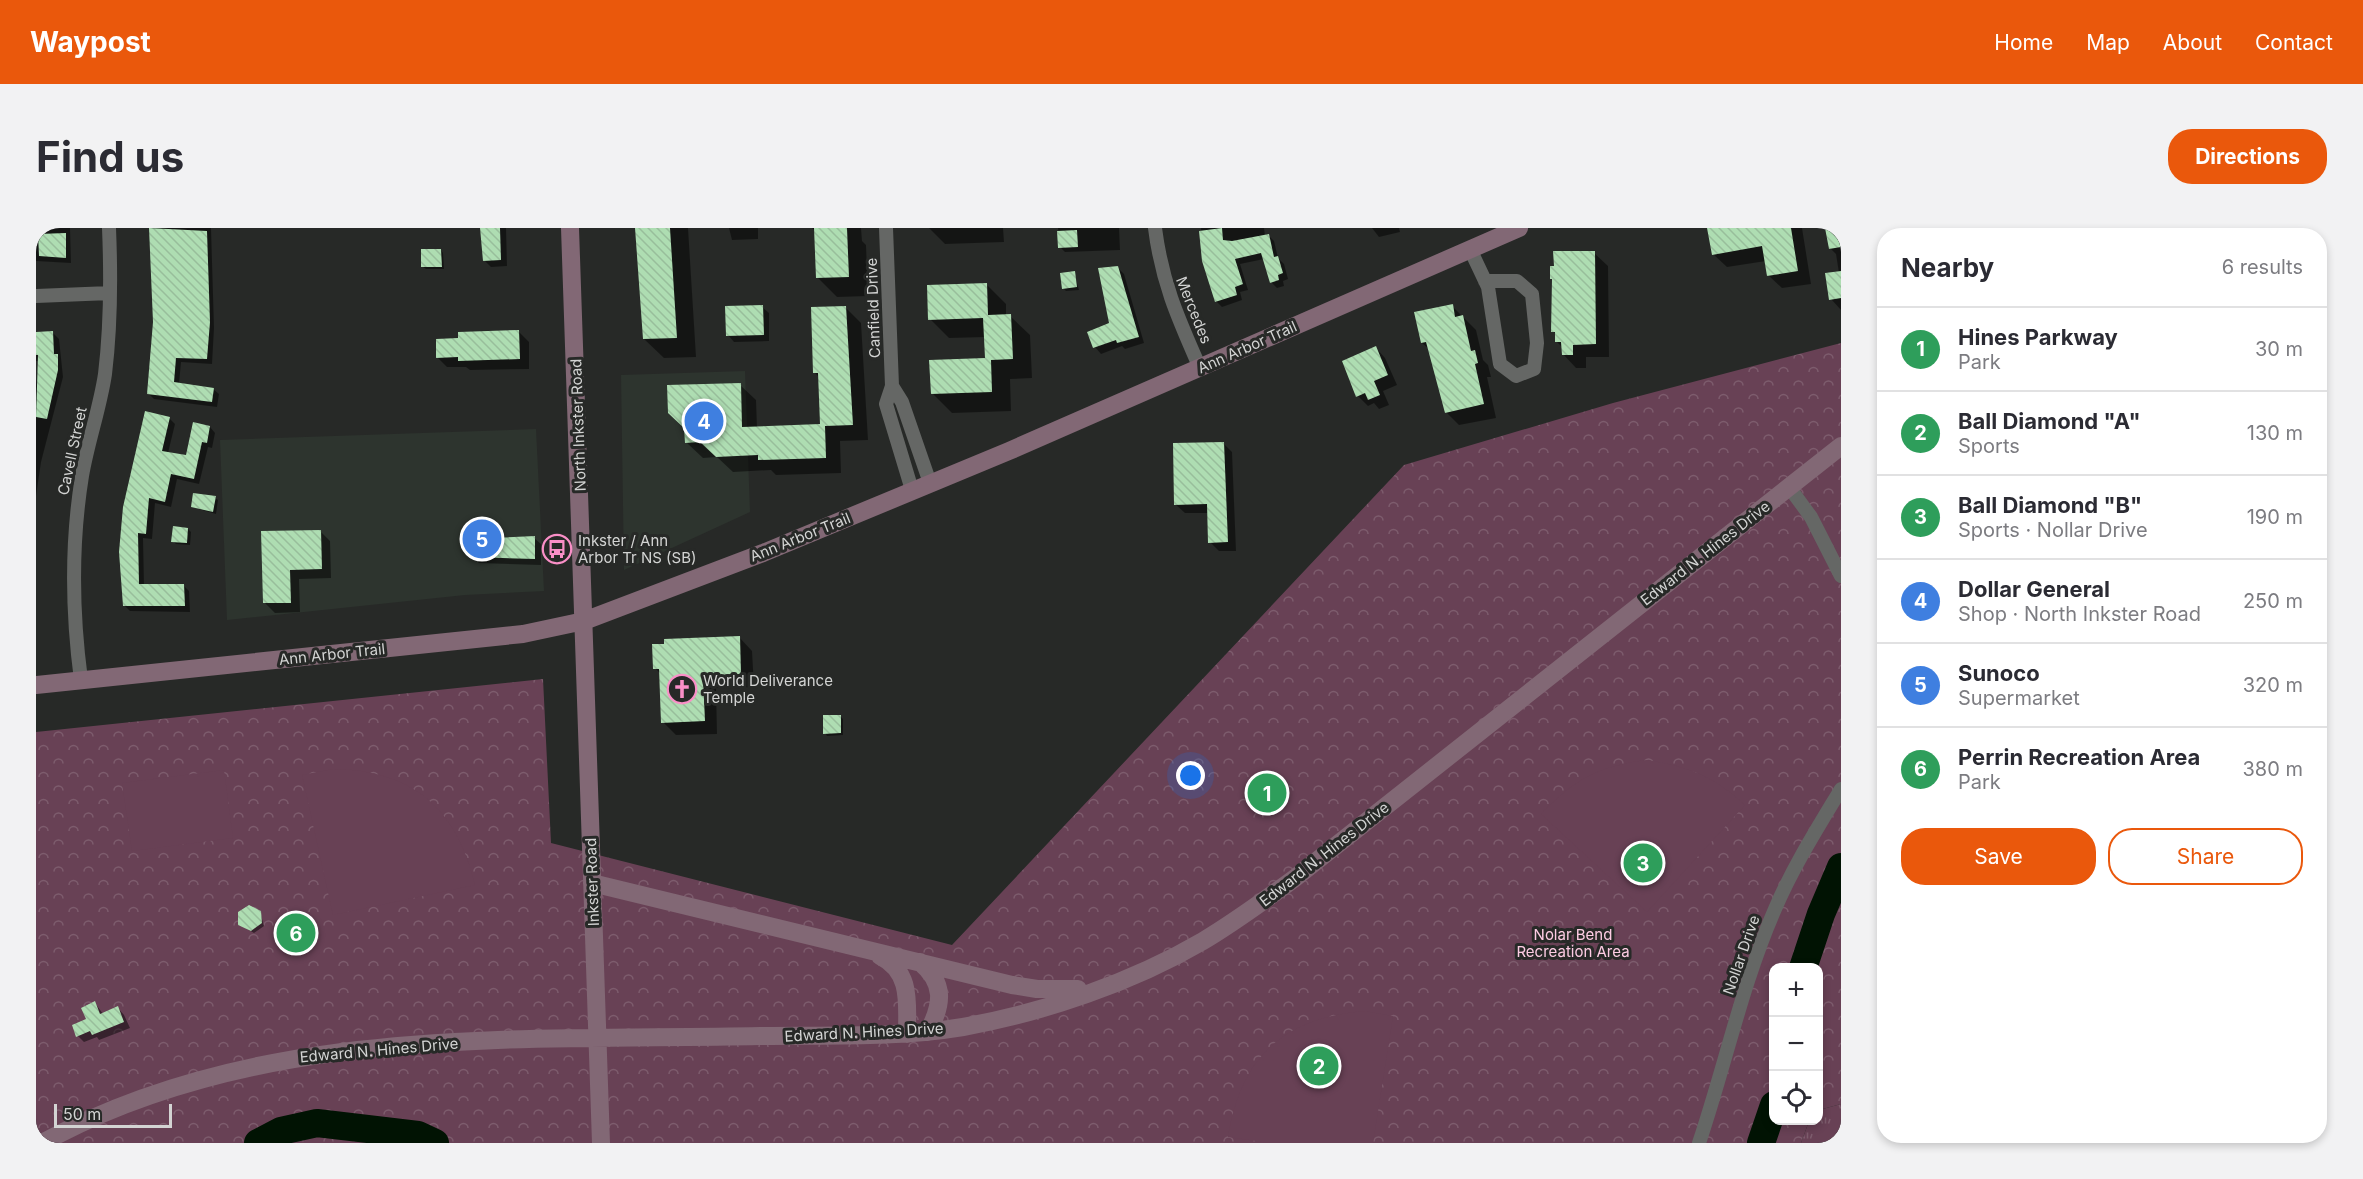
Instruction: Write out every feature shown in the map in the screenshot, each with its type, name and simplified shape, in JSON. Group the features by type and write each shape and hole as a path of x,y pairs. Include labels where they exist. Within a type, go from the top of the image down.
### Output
{"street":[{"name":"Cavell Street","path":"81,680 74,615 74,540 82,476 105,374 110,293 109,228"},
{"name":"North Inkster Road","path":"570,228 584,621"},
{"name":"Canfield Drive","path":"886,228 892,386 886,404 912,490"},
{"name":"Mercedes","path":"1155,228 1169,298 1200,368"},
{"name":"Ann Arbor Trail","path":"36,685 523,634 584,621 763,553 930,483 1519,228"},
{"path":"1470,249 1485,281 1500,364 1516,376 1534,369 1537,344 1532,294 1518,281 1485,281"},
{"path":"36,296 110,293"},
{"name":"Canfield Drive","path":"892,386 902,402 930,483"},
{"name":"Edward N. Hines Drive","path":"42,1143 86,1121 155,1093 235,1070 299,1056 436,1043 907,1034 1004,1018 1123,979 1203,941 1295,878 1841,446"},
{"path":"1789,487 1811,517 1841,576"},
{"name":"Inkster Road","path":"584,621 601,1143"},
{"name":"Nollar Drive","path":"1699,1143 1721,1079 1734,1026 1774,910 1798,860 1841,789"},
{"path":"592,883 1037,989 1081,989 1123,979"},
{"path":"865,948 887,960 903,976 907,990 907,1034"},
{"path":"920,962 936,978 939,990 938,1008 928,1032"}],"shaded area":[{"path":"745,371 750,512 624,570 621,375"},
{"path":"536,429 544,591 465,595 227,620 220,440"}],"green space":[{"name":"Nolar Bend Recreation Area","path":"1841,343 1841,1104 1823,1109 1823,963 1769,963 1769,1125 1808,1125 1801,1143 36,1143 36,732 543,679 551,843 952,945 1404,465 1613,403"},
{"path":"1647,760 1700,774 1745,805 1647,912 1541,814 1565,792 1589,776 1615,766"},
{"path":"333,769 361,771 386,777 408,786 427,798 443,815 456,835 467,858 475,885 333,915 302,775"},
{"path":"224,770 233,838 132,851 122,783"},
{"path":"1364,1011 1393,1016 1373,1143 1270,1143 1228,1137 1234,1109 1243,1085 1255,1064 1270,1047 1289,1033 1310,1022 1335,1015"},
{"path":"1841,1104 1841,1143 1801,1143 1808,1125 1823,1125 1823,1109"}],"building":[{"path":"149,228 207,231 210,322 207,359 176,358 174,382 214,388 212,402 147,394 153,322"},
{"path":"480,228 500,228 501,260 483,261"},
{"path":"635,228 670,228 677,338 643,339"},
{"path":"814,228 847,228 849,277 816,278"},
{"path":"1222,228 1223,240 1232,241 1269,234 1274,257 1278,256 1283,273 1278,275 1279,280 1270,283 1261,253 1235,259 1243,284 1235,287 1237,295 1215,302 1202,261 1199,231"},
{"path":"1707,228 1791,228 1798,271 1767,276 1762,246 1712,255"},
{"path":"1825,228 1841,228 1841,247 1829,249"},
{"path":"1077,230 1078,247 1058,248 1057,231"},
{"path":"66,233 66,258 39,256 38,234"},
{"path":"421,249 441,249 442,267 421,267"},
{"path":"1553,251 1595,251 1596,344 1573,345 1573,355 1562,355 1561,342 1555,342 1555,332 1551,332 1552,279 1550,279 1550,266 1554,266"},
{"path":"1118,266 1139,337 1117,343 1116,340 1093,348 1087,332 1109,323 1098,268"},
{"path":"1075,271 1077,287 1062,289 1060,273"},
{"path":"1841,271 1841,298 1829,300 1825,273"},
{"path":"987,283 988,315 1011,314 1013,359 991,360 992,392 931,394 929,360 985,358 983,318 928,320 927,285"},
{"path":"1453,304 1455,317 1463,315 1471,351 1475,350 1478,363 1475,364 1484,404 1445,413 1426,342 1421,343 1414,312"},
{"path":"763,305 764,335 726,336 725,306"},
{"path":"846,306 853,425 825,426 826,458 758,460 758,455 716,457 700,442 685,443 684,428 668,413 667,385 741,383 742,427 820,424 818,373 813,373 811,307"},
{"path":"519,330 520,359 458,361 458,357 436,358 436,339 458,338 458,332"},
{"path":"53,331 54,354 58,354 58,370 47,419 36,417 38,355 36,355 36,332"},
{"path":"1376,346 1388,375 1374,381 1380,395 1368,400 1365,393 1356,397 1342,361"},
{"path":"145,411 170,417 162,451 186,455 193,422 210,426 207,443 202,442 194,479 171,474 165,502 149,498 146,534 138,533 139,584 184,584 185,606 123,606 119,552 123,507"},
{"path":"1224,442 1228,542 1208,543 1207,504 1174,505 1173,443"},
{"path":"193,493 216,496 213,512 191,507"},
{"path":"493,521 493,538 535,536 535,559 471,557 470,522"},
{"path":"173,526 188,528 187,543 171,542"},
{"path":"321,530 322,569 290,570 291,603 263,603 261,531"},
{"name":"World Deliverance Temple","path":"740,636 741,674 703,676 705,721 661,723 659,669 653,669 652,644 664,644 664,639"},
{"path":"823,715 841,715 841,733 823,734"},
{"path":"249,905 261,911 262,923 251,931 238,925 238,912"},
{"path":"95,1001 100,1014 118,1006 124,1022 92,1035 90,1031 76,1037 72,1025 86,1019 81,1008"}],"waterway":[{"path":"1805,963 1821,914 1841,867"},
{"path":"1761,1143 1769,1120"},
{"path":"258,1143 281,1131 317,1123 418,1135 435,1143"}],"place":[{"name":"Dollar General","path":"704,421"},
{"name":"Sunoco","path":"482,539"},
{"name":"Inkster / Ann Arbor Tr NS (SB)","path":"557,549"},
{"name":"World Deliverance Temple","path":"682,689"},
{"name":"Hines Parkway","path":"1267,793"},
{"name":"Ball Diamond \"B\"","path":"1643,863"},
{"name":"Perrin Recreation Area","path":"296,933"},
{"name":"Ball Diamond \"A\"","path":"1319,1066"}]}
